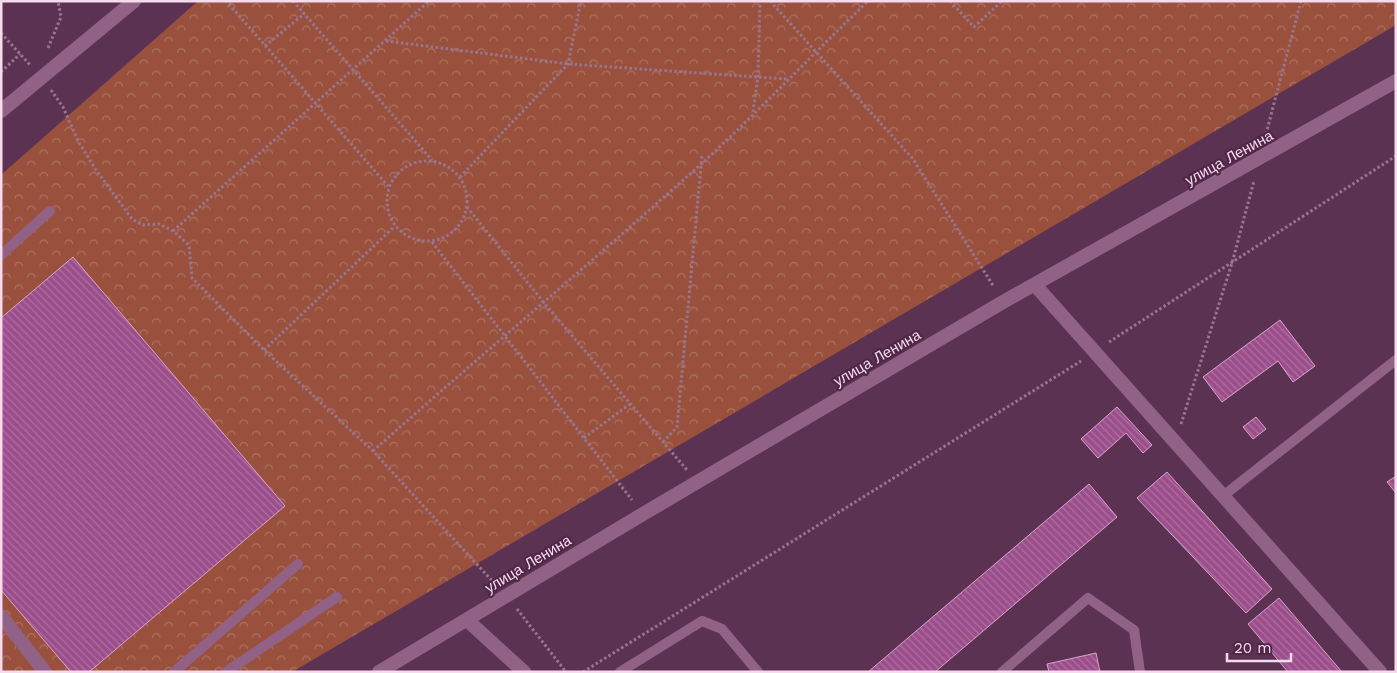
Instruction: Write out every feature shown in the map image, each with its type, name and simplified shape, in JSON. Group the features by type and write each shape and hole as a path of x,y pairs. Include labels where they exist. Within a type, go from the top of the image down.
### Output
{"street":[{"path":"3,107 38,75 134,1"},
{"name":"улица Ленина","path":"379,672 506,595 1004,302 1396,81"},
{"path":"1035,286 1380,672"},
{"path":"1,616 45,672"},
{"path":"467,620 524,672"}],"lane":[{"path":"1,255 50,211"},
{"path":"1223,496 1396,360"},
{"path":"174,672 298,564"},
{"path":"226,672 337,597"},
{"path":"1002,672 1013,667 1088,598 1134,630 1140,672"},
{"path":"620,672 702,621 722,629 758,672"}],"path":[{"path":"38,75 61,17 58,1"},
{"path":"231,1 228,3 388,186"},
{"path":"293,1 433,161"},
{"path":"173,231 386,41 428,1"},
{"path":"460,177 568,64 581,1"},
{"path":"753,113 758,76 760,1"},
{"path":"770,1 913,159 1004,302"},
{"path":"373,451 702,163 868,1"},
{"path":"950,1 974,27 1002,1"},
{"path":"1175,442 1232,263 1301,1"},
{"path":"265,46 304,14"},
{"path":"1,33 63,107 78,141 96,170 132,218 142,224 159,224 173,231 189,245 192,278 264,350 373,451 506,595 566,672"},
{"path":"386,41 568,64 788,79"},
{"path":"1,72 20,54"},
{"path":"663,442 677,427 702,155"},
{"path":"583,672 1094,352 1396,156"},
{"path":"433,161 448,166 460,177 467,192 468,207 461,224 448,236 432,242 411,239 394,227 386,207 388,186 399,171 414,162 433,161"},
{"path":"468,207 544,303 697,482"},
{"path":"264,350 394,227"},
{"path":"432,242 643,514"},
{"path":"584,438 630,404"}],"green space":[{"path":"198,1 1396,1 1396,25 292,672 1,672 1,175"}],"building":[{"path":"73,257 285,506 89,672 71,672 1,590 1,318"},
{"path":"1280,320 1315,366 1293,382 1278,361 1222,402 1203,377"},
{"path":"1117,407 1152,445 1143,453 1126,433 1098,458 1081,439"},
{"path":"1256,417 1266,429 1253,439 1243,427"},
{"path":"1167,472 1272,589 1246,613 1137,498"},
{"path":"1396,476 1396,493 1387,482"},
{"path":"1089,484 1117,517 935,672 868,672"},
{"path":"1279,598 1342,672 1288,672 1248,624"},
{"path":"1096,653 1100,672 1049,672 1047,664"}]}
